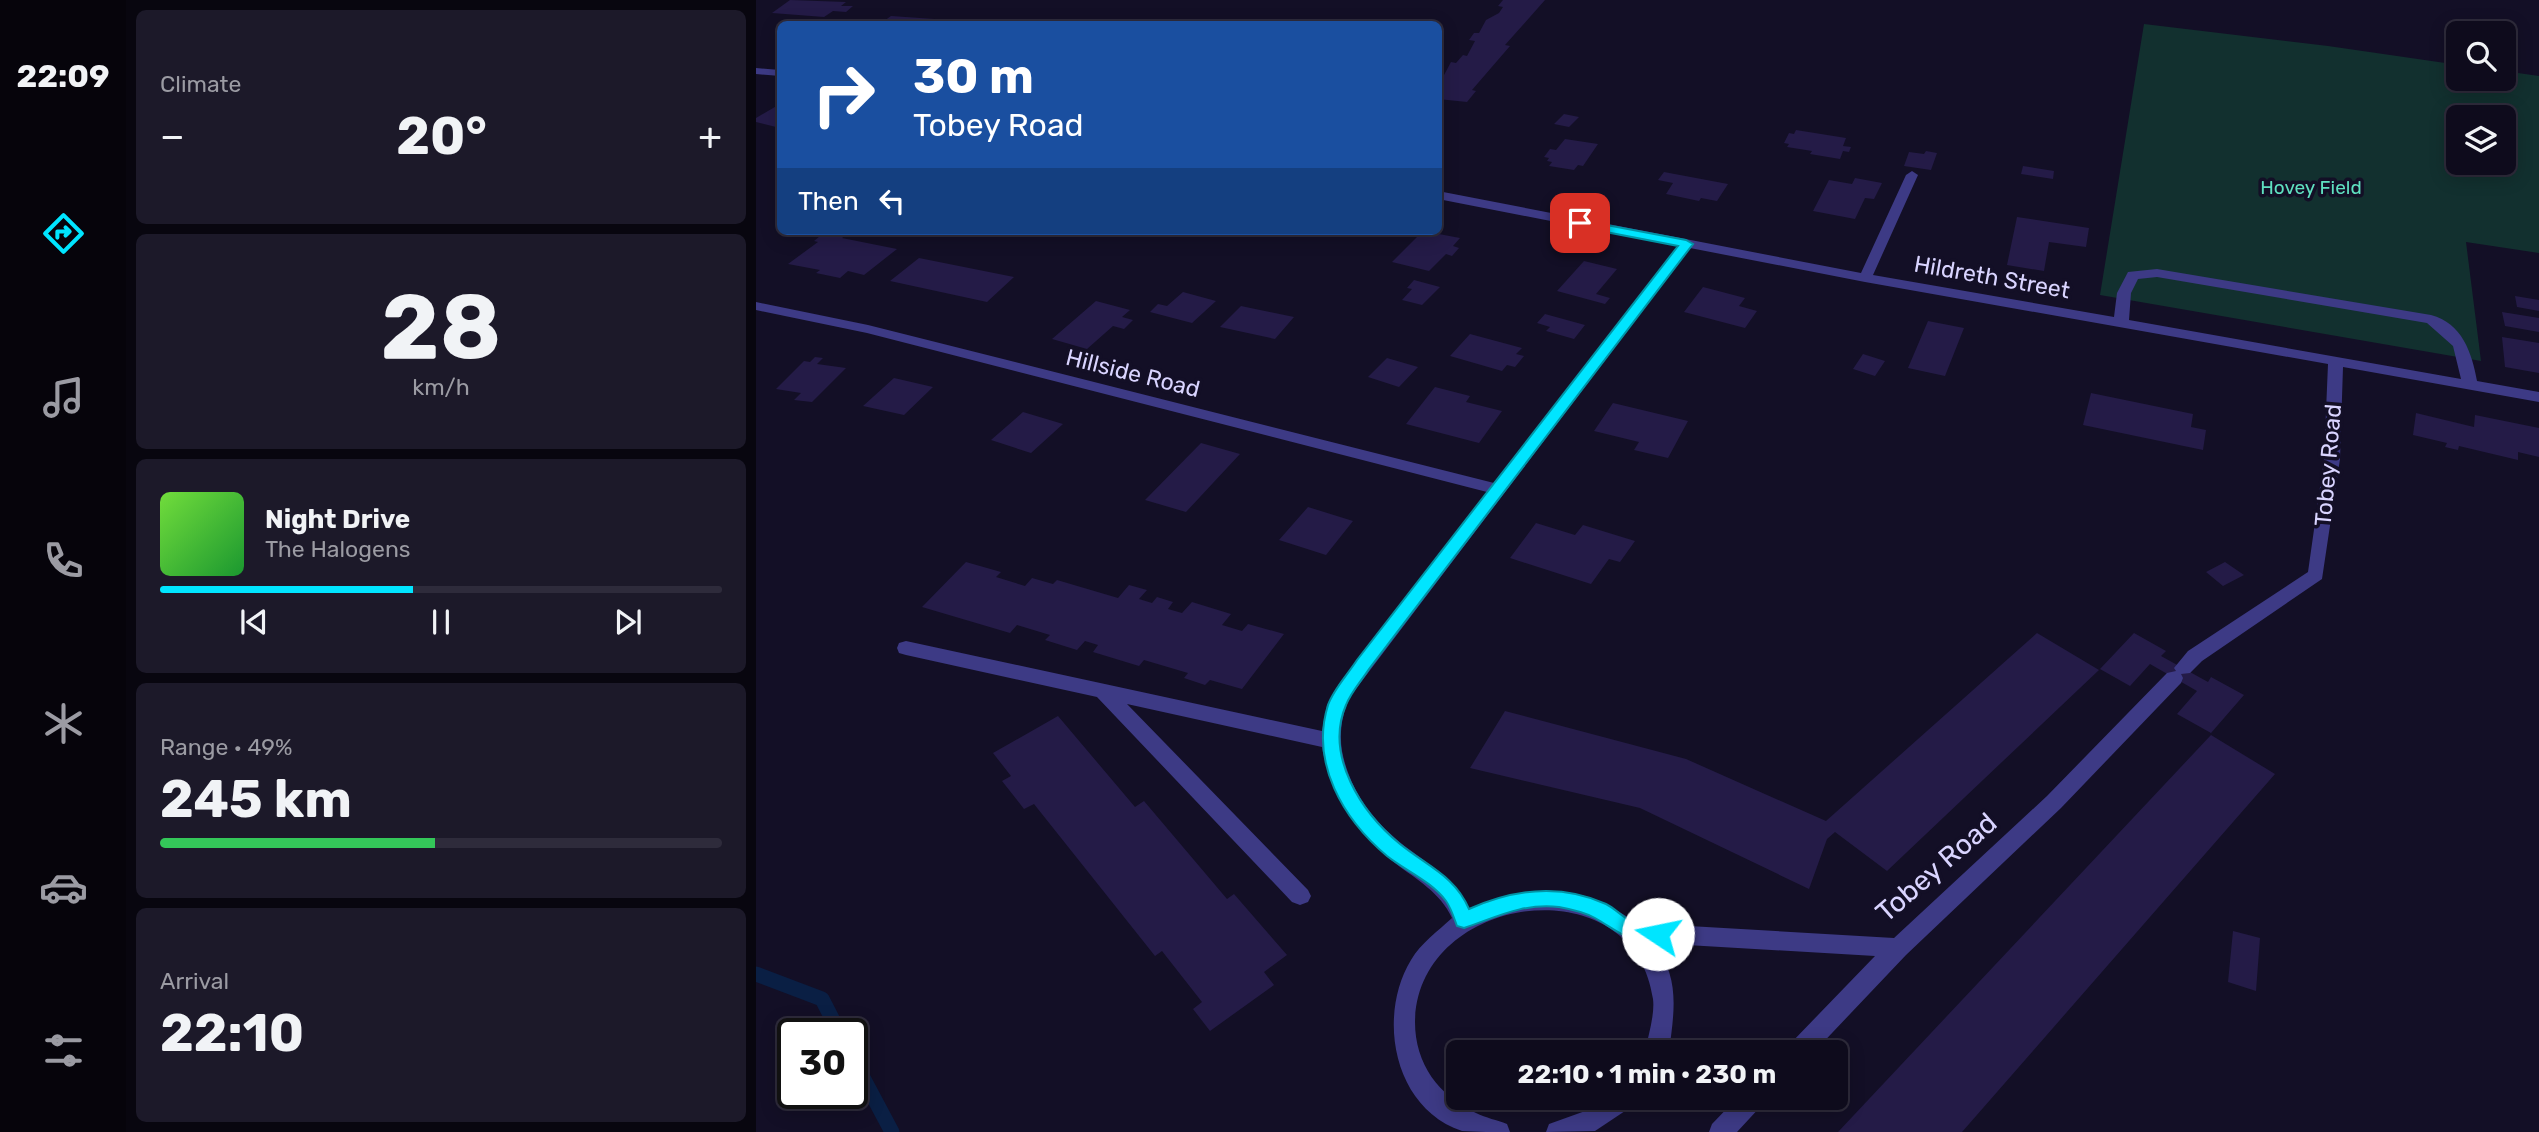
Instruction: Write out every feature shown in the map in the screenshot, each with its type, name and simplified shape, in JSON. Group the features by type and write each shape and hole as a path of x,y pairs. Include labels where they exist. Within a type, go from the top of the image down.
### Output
{"street":[{"path":"756,71 777,73"},
{"path":"1865,278 1912,175"},
{"name":"Hildreth Street","path":"1442,196 1865,278 2539,397"},
{"path":"1464,920 1454,897 1438,880 1394,850 1362,819 1339,781 1331,741 1337,704 1363,665 1686,244"},
{"path":"2121,323 2124,293 2133,275 2157,273 2431,319 2453,332 2464,348 2470,384"},
{"name":"Hillside Road","path":"756,306 868,329 1498,489"},
{"name":"Tobey Road","path":"1631,932 1898,948 2053,802 2195,656 2316,575 2332,459 2336,360"},
{"path":"906,648 1331,741"},
{"path":"1104,692 1300,896"},
{"path":"1498,1132 1462,1120 1429,1094 1409,1059 1404,1039 1406,1000 1421,963 1448,932 1464,920 1501,904 1542,898 1562,899 1600,911 1631,932 1645,946 1661,980 1666,1018 1660,1040"},
{"path":"1810,1040 1898,948"},
{"path":"1558,1132 1595,1119 1608,1110"},
{"path":"1721,1132 1742,1110"}],"green space":[{"name":"Hovey Field","path":"2144,24 2446,63 2446,91 2516,91 2516,73 2539,76 2539,253 2466,242 2481,361 2100,295"}],"building":[{"path":"790,0 846,2 841,6 853,6 846,12 833,11 824,17 772,13"},
{"path":"1503,0 1545,0 1505,45 1510,46 1472,90 1476,91 1467,102 1442,99 1442,77 1451,62 1456,63 1463,55 1467,56 1475,41 1469,40 1474,33 1479,33 1486,20 1499,13 1503,7 1498,6"},
{"path":"891,16 949,20 948,21 884,21"},
{"path":"777,106 777,127 756,122 756,118"},
{"path":"1564,114 1579,117 1569,127 1554,124"},
{"path":"1796,130 1846,138 1843,146 1851,147 1849,152 1843,151 1840,159 1787,147 1789,144 1784,143 1789,133 1794,134"},
{"path":"1565,139 1598,144 1583,166 1578,165 1574,170 1549,166 1552,162 1544,157 1550,149 1556,150"},
{"path":"1926,151 1937,153 1931,170 1904,166 1909,152 1924,154"},
{"path":"2023,166 2054,171 2053,179 2021,174"},
{"path":"1664,172 1728,184 1717,201 1701,198 1699,201 1666,194 1673,183 1658,180"},
{"path":"1855,178 1882,183 1874,199 1865,198 1855,219 1813,211 1829,180 1852,184"},
{"path":"2017,217 2089,228 2086,247 2049,242 2044,271 2007,265"},
{"path":"821,235 846,235 842,238 897,249 864,275 848,271 840,278 816,273 820,270 788,264 818,242 814,241"},
{"path":"1419,235 1460,238 1453,246 1459,248 1452,256 1446,254 1429,271 1392,262"},
{"path":"919,258 1014,277 987,302 890,281"},
{"path":"1584,261 1617,269 1596,294 1610,298 1605,304 1557,291"},
{"path":"1414,280 1440,287 1422,305 1402,300 1412,289 1407,288"},
{"path":"1703,287 1745,298 1739,306 1757,311 1745,328 1684,312"},
{"path":"1183,292 1216,301 1192,323 1150,312 1158,304 1167,306"},
{"path":"2515,296 2539,300 2539,311 2517,307"},
{"path":"1096,301 1130,310 1122,317 1133,320 1124,329 1113,326 1087,349 1052,339"},
{"path":"1241,306 1294,317 1275,339 1220,327"},
{"path":"2502,312 2539,318 2539,332 2505,326"},
{"path":"1545,314 1585,325 1574,339 1546,331 1550,327 1537,323"},
{"path":"1928,321 1964,328 1945,376 1908,368"},
{"path":"1470,334 1522,348 1516,354 1524,356 1515,367 1507,365 1502,371 1450,356"},
{"path":"2502,337 2539,343 2539,373 2505,367"},
{"path":"1863,354 1885,361 1875,376 1853,369"},
{"path":"815,357 823,358 817,364 846,368 812,402 794,400 801,393 776,389 804,361 810,362"},
{"path":"1387,358 1418,367 1399,387 1368,377"},
{"path":"894,378 933,387 904,415 863,406"},
{"path":"1435,387 1470,396 1466,402 1502,411 1479,443 1406,424"},
{"path":"2091,393 2193,414 2191,427 2206,430 2203,450 2083,425"},
{"path":"1613,403 1688,421 1668,458 1634,450 1639,442 1594,431"},
{"path":"1023,412 1063,424 1031,453 991,440"},
{"path":"2416,413 2474,427 2475,415 2539,428 2539,457 2518,452 2518,460 2459,446 2458,450 2445,447 2447,443 2413,435"},
{"path":"1201,443 1240,454 1186,512 1145,500"},
{"path":"1308,507 1353,521 1326,555 1279,540"},
{"path":"1536,523 1575,535 1583,525 1635,541 1620,562 1609,559 1591,584 1510,558"},
{"path":"966,562 1001,572 996,577 1025,586 1032,578 1053,584 1057,580 1118,598 1129,585 1147,590 1139,599 1152,603 1157,597 1173,602 1168,609 1182,613 1192,602 1231,614 1222,625 1242,631 1248,624 1284,634 1242,689 1210,680 1205,685 1184,678 1188,673 1144,660 1139,666 1093,652 1098,645 1085,641 1077,650 1045,640 1050,635 1017,625 1010,633 922,607"},
{"path":"2225,562 2244,575 2223,586 2206,572"},
{"path":"2037,633 2099,670 1887,871 1835,832 1827,839 1809,889 1640,808 1470,768 1505,711 1686,759 1826,821"},
{"path":"2134,633 2166,651 2161,656 2208,682 2211,677 2244,695 2211,733 2177,714 2197,691 2150,664 2130,686 2100,669"},
{"path":"1058,716 1135,807 1144,801 1227,899 1234,894 1287,955 1264,972 1274,985 1210,1031 1193,1009 1202,1002 1162,951 1155,956 1034,804 1024,809 1002,781 1011,776 993,753"},
{"path":"2211,735 2275,774 1962,1132 1838,1132"},
{"path":"2233,931 2260,938 2256,991 2228,982"}],"waterway":[{"path":"756,974 822,999 832,1018"},
{"path":"868,1087 892,1132"}],"route":[{"path":"1580,223 1686,244 1363,665 1337,704 1331,741 1339,781 1362,819 1394,850 1438,880 1454,897 1464,920 1501,904 1542,898 1562,899 1600,911 1631,932 1658,934"}]}
